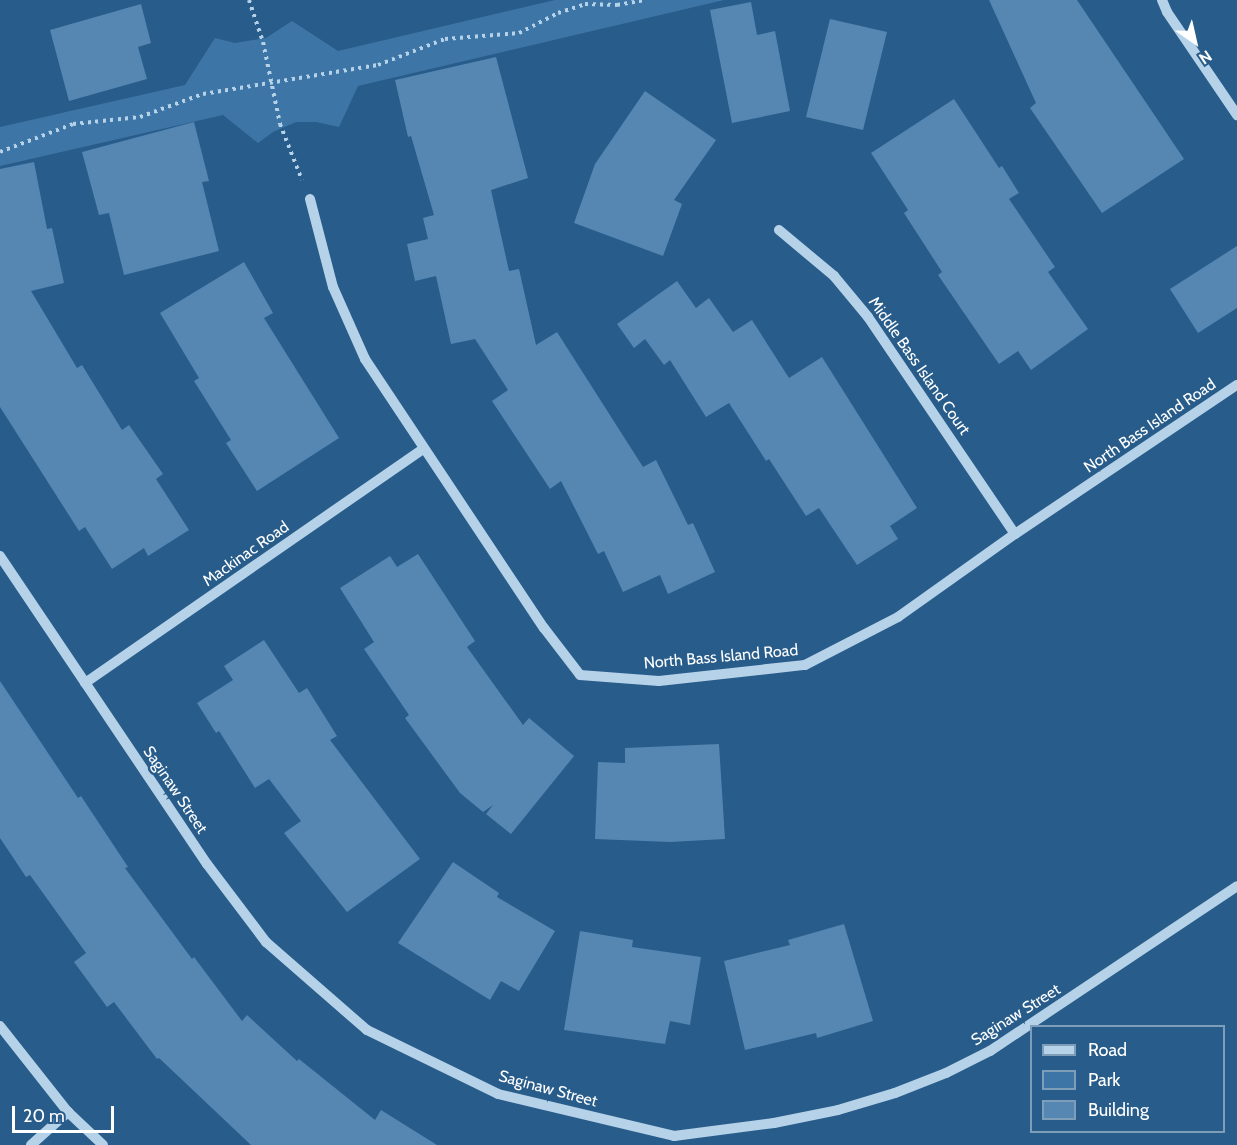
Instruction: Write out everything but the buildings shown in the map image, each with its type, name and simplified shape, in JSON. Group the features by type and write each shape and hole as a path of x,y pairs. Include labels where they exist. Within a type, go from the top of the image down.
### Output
{"street":[{"path":"1162,0 1167,12 1237,115"},
{"path":"310,199 333,287 365,359 423,449"},
{"name":"Middle Bass Island Court","path":"779,230 834,276 868,316 1015,534"},
{"name":"North Bass Island Road","path":"423,449 544,628 580,675 659,681 805,665 898,617 1015,534 1237,385"},
{"name":"Mackinac Road","path":"85,683 423,449"},
{"name":"Saginaw Street","path":"0,556 207,864 266,942 368,1030 498,1094 674,1140 838,1110 946,1073 990,1051 1237,886"},
{"path":"0,1026 68,1112 102,1145"},
{"path":"32,1145 68,1112"}],"path":[{"path":"249,0 263,42 280,124 310,199"},
{"path":"0,152 73,124 140,117 203,94 378,65 445,39 519,33 558,13 585,4 617,5 644,0"}],"green space":[{"path":"555,0 724,0 358,86 339,127 316,122 296,122 273,132 258,143 223,115 0,166 0,127 185,85 215,38 235,43 266,38 292,21 338,51"}]}
